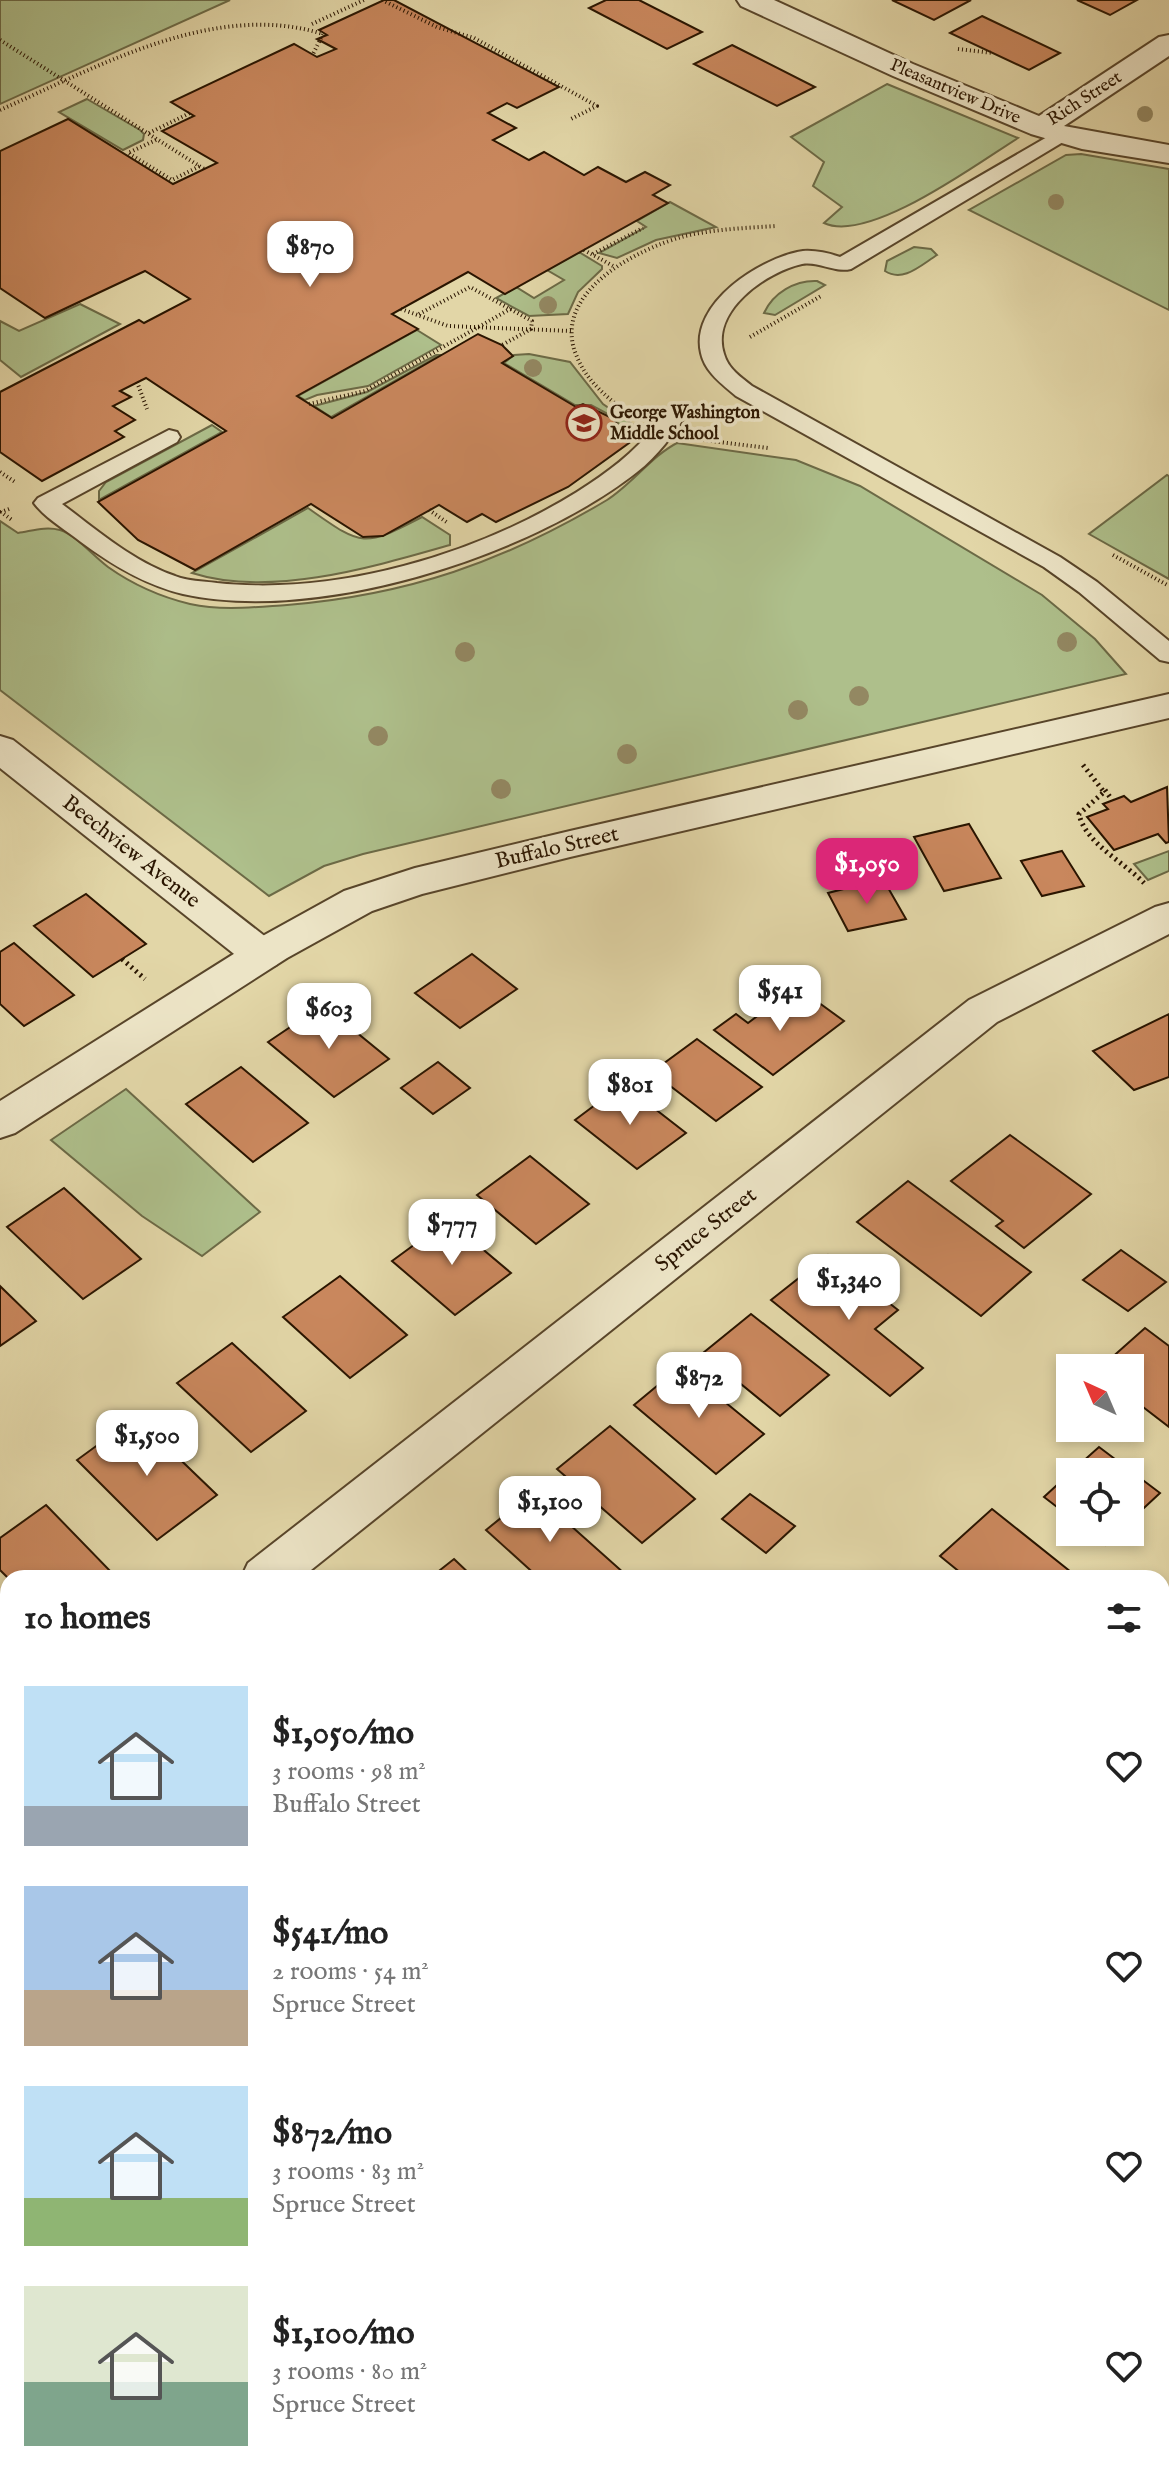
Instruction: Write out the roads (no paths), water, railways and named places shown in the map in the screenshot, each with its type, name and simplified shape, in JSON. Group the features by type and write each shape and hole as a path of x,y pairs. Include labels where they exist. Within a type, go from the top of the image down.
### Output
{"street":[{"name":"Pleasantview Drive","path":"751,0 903,70 1051,131 1169,154"},
{"name":"Rich Street","path":"1051,131 1169,43"},
{"name":"Buffalo Street","path":"0,1122 262,955 358,901 415,882 1169,706"},
{"name":"Beechview Avenue","path":"0,749 262,955"},
{"name":"Spruce Street","path":"275,1570 983,1011 1158,902"}],"lane":[{"path":"1051,131 843,264 820,257 786,262 745,284 727,299 714,319 711,334 714,363 728,382 1052,562 1169,654"},
{"path":"169,437 46,503 115,555 184,586 220,591 275,592 340,586 395,575 506,536 559,512 630,466 677,412"}],"place":[{"name":"George Washington Middle School","path":"584,423"}]}
